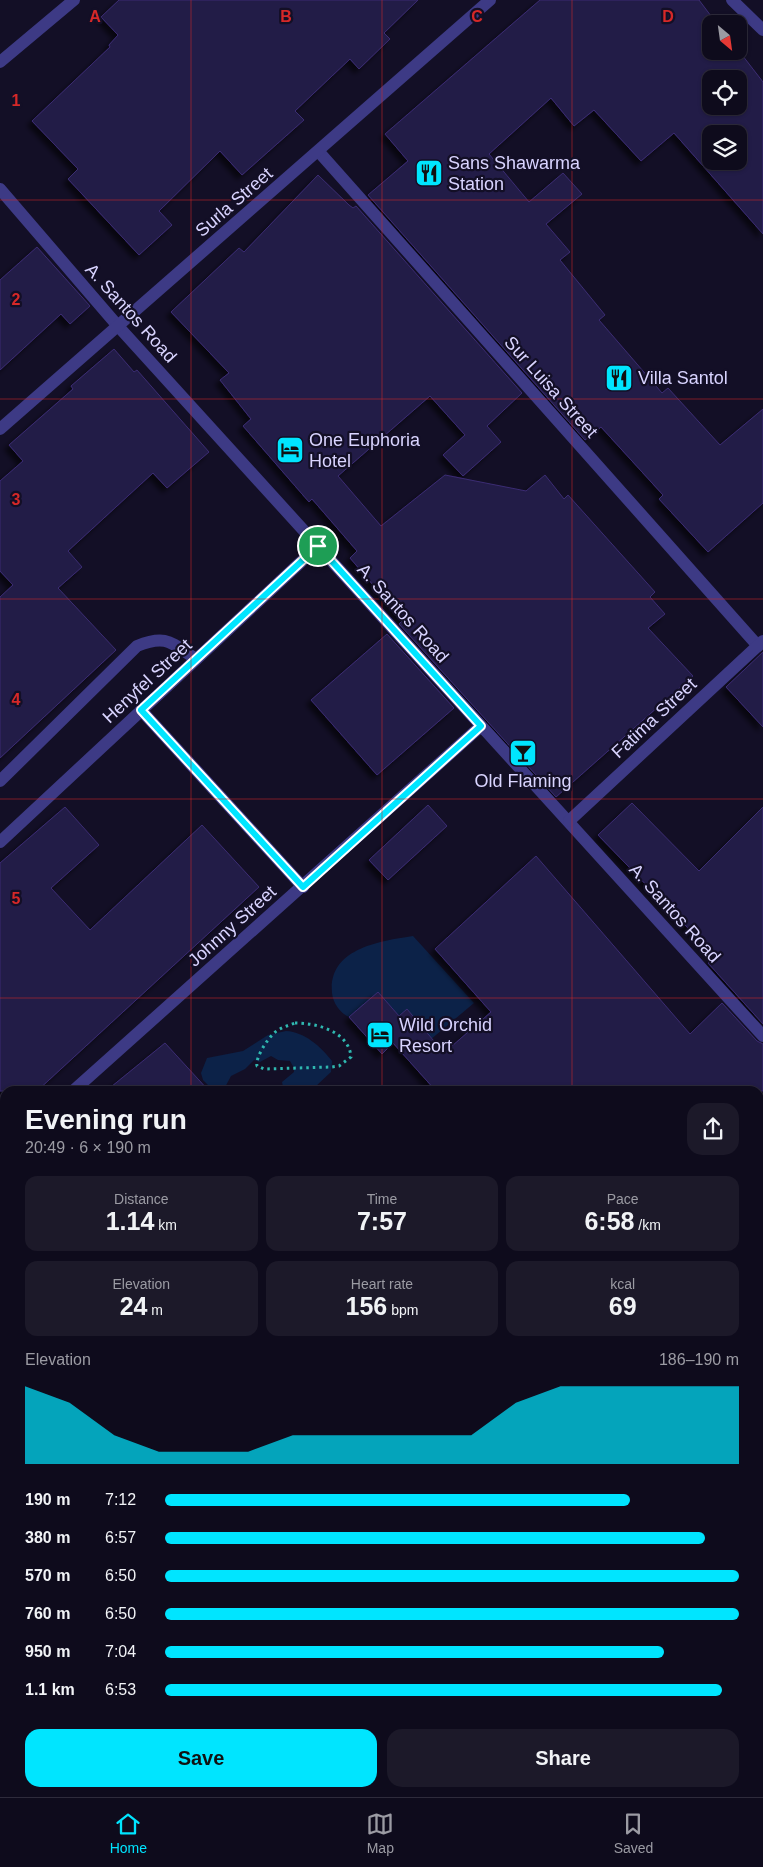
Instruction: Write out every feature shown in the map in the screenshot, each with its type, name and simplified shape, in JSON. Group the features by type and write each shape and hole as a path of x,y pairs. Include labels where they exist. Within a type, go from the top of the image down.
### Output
{"street":[{"path":"0,62 74,0"},
{"name":"Surla Street","path":"0,429 117,325 319,152 490,0"},
{"path":"732,0 763,30"},
{"name":"Sur Luisa Street","path":"319,152 760,644"},
{"name":"A. Santos Road","path":"0,189 117,325 763,1036"},
{"name":"Henyfel Street","path":"0,842 318,546"},
{"path":"0,781 137,646 155,639 169,641 196,659"},
{"name":"Fatima Street","path":"569,821 760,644"},
{"path":"141,710 303,887"},
{"name":"Johnny Street","path":"79,1086 481,726"}],"path":[{"path":"310,1023 330,1030 350,1048 351,1057 347,1062 332,1067 294,1068 260,1068 256,1063 273,1034 283,1027 310,1023"}],"water":[{"path":"413,936 474,1003 430,1040 407,1010 399,1016 378,993 349,1017 338,1007 332,993 333,978 338,966 347,957 372,944"},
{"path":"286,1031 306,1037 332,1061 331,1072 316,1086 283,1086 282,1082 294,1072 294,1068 290,1061 278,1060 271,1056 260,1062 254,1060 245,1069 231,1076 226,1086 209,1086 203,1080 201,1073 207,1058 243,1051 268,1035"}],"building":[{"path":"119,0 418,0 384,33 390,39 359,69 350,59 295,111 304,120 242,175 220,151 159,211 172,225 139,255 68,179 78,169 32,121 110,47 109,45 118,35 101,17"},
{"path":"540,0 699,0 710,15 702,15 702,60 746,60 763,82 763,234 707,170 747,170 747,125 702,125 702,165 674,133 641,161 594,110 574,126 551,98 489,154 529,202 563,173 582,194 546,224 570,252 560,260 605,315 599,320 662,393 668,388 720,445 763,409 763,503 708,552 659,499 663,495 601,427 585,440 368,195 408,161 385,134"},
{"path":"318,175 349,205 353,208 356,206 522,393 487,426 501,442 463,476 443,455 465,435 430,396 338,476 381,526 445,475 526,491 545,475 564,499 568,495 655,592 650,597 665,614 648,628 693,676 556,797 399,624 403,620 350,558 357,551 312,499 309,502 243,426 251,419 220,380 229,373 171,312 239,248 244,252"},
{"path":"37,247 90,306 70,324 61,314 0,370 0,280"},
{"path":"114,349 134,372 137,370 209,452 167,488 153,473 68,551 82,567 58,588 116,650 0,758 0,597 13,585 0,571 0,481 23,461 9,445 73,389 71,386"},
{"path":"387,634 454,708 377,775 311,700"},
{"path":"763,652 763,727 726,687"},
{"path":"632,803 699,871 763,807 763,1024 708,963 715,956 598,835"},
{"path":"428,805 447,826 388,880 369,860"},
{"path":"65,807 99,845 51,888 90,930 202,825 259,887 42,1086 0,1086 0,863"},
{"path":"536,856 690,1034 722,1003 757,1041 763,1044 763,1086 432,1086 393,1043 382,1054 349,1017 378,992 399,1016 407,1009 444,1053 491,1012 435,949"},
{"path":"165,1043 204,1086 112,1086"}],"place":[{"name":"Sans Shawarma Station","path":"429,173"},
{"name":"Villa Santol","path":"619,378"},
{"name":"One Euphoria Hotel","path":"290,450"},
{"name":"Old Flaming","path":"523,753"},
{"name":"Wild Orchid Resort","path":"380,1035"}],"route":[{"path":"318,546 481,726 303,887 141,710 318,546"}]}
